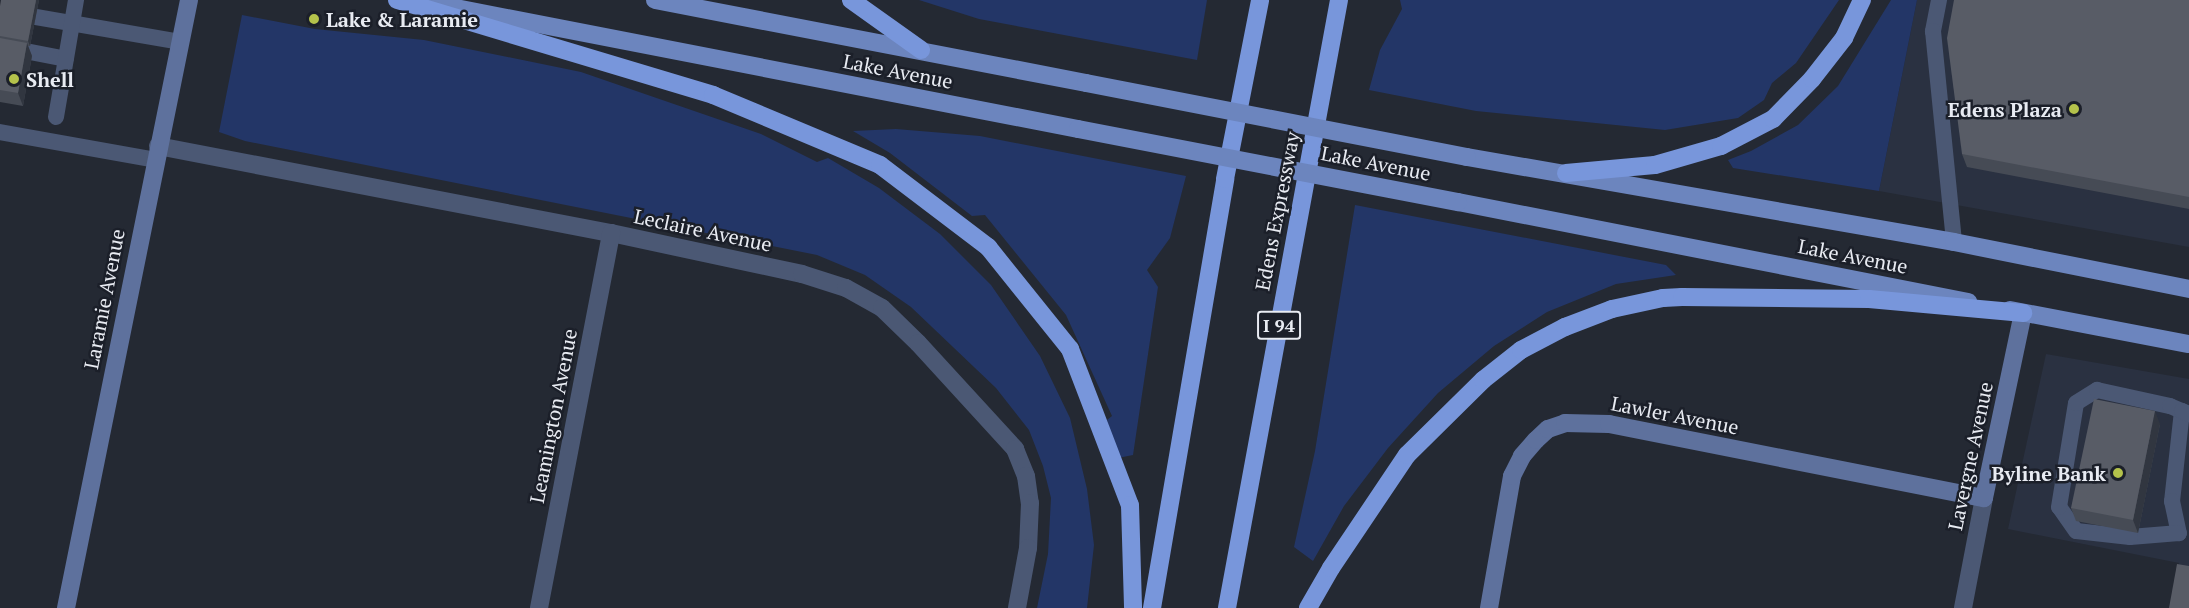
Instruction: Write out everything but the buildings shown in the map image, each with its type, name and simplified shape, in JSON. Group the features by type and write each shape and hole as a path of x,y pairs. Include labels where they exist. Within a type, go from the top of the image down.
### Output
{"highway":[{"path":"398,0 637,70 734,103 880,165 988,247 1070,349 1130,506 1133,608"},
{"path":"851,0 921,50"},
{"path":"1152,608 1225,179 1260,0"},
{"name":"Edens Expressway","path":"1227,608 1339,0"},
{"path":"1331,42 1348,0"},
{"path":"1566,173 1655,165 1721,146 1773,119 1812,79 1844,38 1862,0"},
{"path":"1308,608 1331,568 1407,455 1484,380 1521,350 1565,327 1612,309 1663,298 1682,297 1869,299 2023,313"}],"main road":[{"name":"Lake Avenue","path":"412,0 2189,344"},
{"name":"Lake Avenue","path":"655,0 1467,158 1566,173 1954,242 2189,289"}],"street":[{"name":"Laramie Avenue","path":"66,608 189,0"},
{"name":"Leclaire Avenue","path":"157,153 611,233 802,274 846,288 882,308 956,383 1015,449 1026,476 1030,504 1028,548 1017,608"},
{"name":"Leamington Avenue","path":"540,608 611,233"},
{"name":"Lavergne Avenue","path":"1963,608 2023,313"},
{"name":"Lawler Avenue","path":"1489,608 1512,476 1522,456 1536,440 1548,429 1566,423 1609,423 1984,498"}],"lane":[{"path":"56,117 76,0"},
{"path":"1939,0 1933,31 1954,242"},
{"path":"36,16 180,42"},
{"path":"0,46 66,59"},
{"path":"0,132 157,153"},
{"path":"2097,390 2185,412 2172,501 2179,533 2130,537 2076,531 2059,507 2076,404 2097,390"}],"shaded area":[{"path":"919,0 1207,0 1197,60 979,19"},
{"path":"1400,0 1839,0 1796,63 1772,83 1764,100 1738,118 1665,130 1476,111 1369,90 1380,50 1402,9"},
{"path":"1891,0 1917,0 1879,191 1733,168 1728,160 1751,151 1798,125 1838,86"},
{"name":"Edens Plaza","path":"1917,0 2189,0 2189,247 1879,191"},
{"path":"242,15 315,29 424,40 581,72 761,134 817,162 828,158 879,188 940,234 991,285 1040,356 1070,418 1087,489 1094,545 1087,608 1037,608 1048,554 1051,498 1043,466 1029,430 996,388 911,307 865,275 817,255 245,141 219,132"},
{"path":"896,129 980,136 1186,176 1170,238 1147,270 1158,287 1133,455 1118,458 1107,420 1112,416 1066,315 985,215 972,216 890,153 853,131"},
{"path":"1355,205 1666,265 1676,275 1616,284 1547,312 1494,346 1438,393 1388,448 1344,506 1313,561 1294,547 1315,451"},
{"path":"2046,354 2189,379 2189,608 2170,608 2179,563 2008,529"}],"place":[{"name":"Lake & Laramie","path":"314,19"},
{"name":"Shell","path":"14,79"},
{"name":"Edens Plaza","path":"2074,109"},
{"name":"Byline Bank","path":"2118,473"}]}
